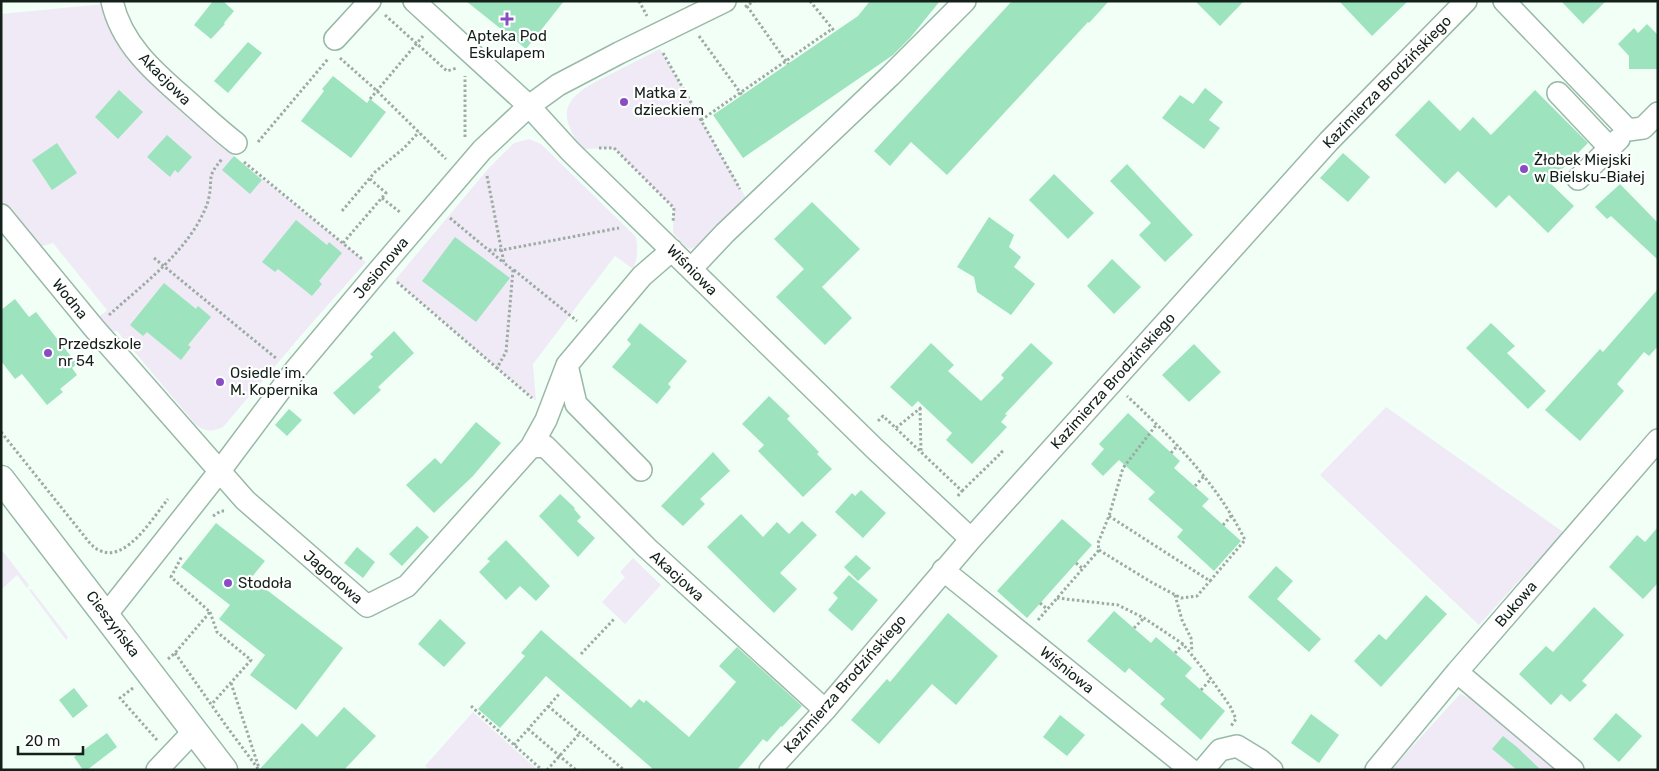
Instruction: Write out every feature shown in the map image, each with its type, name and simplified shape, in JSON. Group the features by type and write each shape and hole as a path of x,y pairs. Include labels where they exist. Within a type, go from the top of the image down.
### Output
{"main road":[{"name":"Cieszyńska","path":"1,479 224,770"}],"street":[{"name":"Akacjowa","path":"112,1 114,11 127,38 150,68 233,147"},
{"path":"335,38 370,1"},
{"name":"Jesionowa","path":"106,616 219,472 296,369 482,150 529,106 558,85 725,1"},
{"path":"691,269 725,233 890,76 965,1"},
{"name":"Kazimierza Brodzińskiego","path":"770,770 825,710 943,570 1329,141 1466,1"},
{"path":"1504,1 1628,130"},
{"name":"Wiśniowa","path":"424,11 529,106 570,151 874,449 971,539"},
{"path":"1558,93 1609,148"},
{"path":"1578,180 1628,130 1643,128 1658,113"},
{"name":"Wodna","path":"1,215 94,328 219,472"},
{"path":"641,470 576,404 567,364 642,276 672,250"},
{"name":"Jagodowa","path":"219,472 240,495 367,606 407,586 531,447 549,413 567,364"},
{"name":"Bukowa","path":"1376,770 1457,672 1658,440"},
{"name":"Akacjowa","path":"531,447 545,446 647,548 825,710"},
{"name":"Wiśniowa","path":"943,570 1190,770"},
{"path":"1457,672 1573,770"},
{"path":"158,768 194,731"},
{"path":"1203,770 1220,750 1237,746 1272,770"}],"path":[{"path":"370,1 447,71 465,67 466,143"},
{"path":"639,1 651,22 655,20 668,45 660,49 742,192"},
{"path":"701,120 833,30 810,1"},
{"path":"747,6 787,62"},
{"path":"370,99 416,44 424,11"},
{"path":"696,31 741,94"},
{"path":"258,142 320,67 334,53 376,90 450,162"},
{"path":"342,211 384,163 404,148 419,132"},
{"path":"94,328 164,266 180,249 197,225 207,205 210,196 210,176 213,170 233,147 366,262"},
{"path":"591,148 614,148 674,208 673,225"},
{"path":"485,168 504,263"},
{"path":"343,243 386,193 370,179"},
{"path":"382,198 405,216"},
{"path":"445,214 594,334"},
{"path":"489,250 502,250 619,228"},
{"path":"154,258 283,364"},
{"path":"497,368 506,352 513,270"},
{"path":"392,278 549,413"},
{"path":"1099,550 1181,598 1197,596 1245,540 1232,515 1204,476 1178,445 1112,382"},
{"path":"896,428 922,407 921,452"},
{"path":"1024,636 1099,550 1098,543 1109,516 1124,468 1157,424"},
{"path":"1,432 81,532"},
{"path":"1171,453 1178,445"},
{"path":"962,491 1002,452 1000,450"},
{"path":"1195,486 1204,476"},
{"path":"211,517 221,511 230,511 240,495"},
{"path":"1223,525 1232,515"},
{"path":"1109,516 1210,581"},
{"path":"188,549 176,565 171,576 210,612 218,632 251,660 211,705"},
{"path":"1076,563 1083,569"},
{"path":"1175,595 1182,620 1191,638 1192,652"},
{"path":"1057,598 1118,604 1144,618 1183,644 1192,652 1230,706 1236,720 1230,727"},
{"path":"1040,604 1047,609"},
{"path":"210,612 175,653 259,770"},
{"path":"581,654 615,618"},
{"path":"1134,628 1144,618"},
{"path":"1174,653 1183,644"},
{"path":"1201,690 1211,679"},
{"path":"231,683 259,770"},
{"path":"514,745 560,693"},
{"path":"120,698 158,741 161,747 159,753 152,760 158,768"},
{"path":"471,706 542,770"},
{"path":"548,706 624,770"},
{"path":"528,729 576,770"},
{"path":"546,770 580,733"}],"shaded area":[{"path":"104,4 112,32 125,53 145,76 209,136 366,262 223,427 216,430 209,431 196,425 117,331 107,332 97,319 107,310 53,243 39,247 1,202 1,14"},
{"path":"660,49 747,200 698,246 690,249 673,233 674,208 614,148 583,149 573,135 568,123 567,113 569,104 575,96 595,82"},
{"path":"529,139 541,144 636,237 637,249 633,269 615,256 533,364 536,401 395,280 488,169 514,143"},
{"path":"1386,407 1563,532 1479,625 1320,475"},
{"path":"1,549 29,585 27,588 17,575 1,590"},
{"path":"633,558 661,585 625,624 602,602 625,577 620,572"},
{"path":"31,589 68,637 66,640 29,590"},
{"path":"1460,694 1470,698 1556,770 1391,770"},
{"path":"473,712 538,770 430,770 425,766"}],"building":[{"path":"213,1 223,1 234,11 211,39 194,25"},
{"path":"466,1 564,1 526,49"},
{"path":"870,1 940,1 910,38 893,55 743,158 713,115 858,16"},
{"path":"1012,1 1109,1 947,175 911,142 890,166 874,151"},
{"path":"1195,1 1244,1 1220,26"},
{"path":"1339,1 1408,1 1372,36"},
{"path":"1561,1 1606,1 1583,24"},
{"path":"1647,24 1658,35 1658,69 1629,69 1629,56 1618,44 1634,28 1638,33"},
{"path":"248,42 262,53 228,93 214,81"},
{"path":"333,76 367,103 370,99 386,112 351,158 301,121"},
{"path":"1205,88 1223,102 1209,120 1220,128 1204,149 1162,118 1180,95 1193,104"},
{"path":"119,90 143,112 118,139 95,117"},
{"path":"1535,90 1588,143 1549,182 1574,206 1548,233 1509,195 1496,208 1458,171 1445,184 1395,135 1429,100 1460,131 1473,117 1491,135"},
{"path":"167,135 192,157 178,173 175,170 170,177 147,157"},
{"path":"57,143 77,173 52,190 32,160"},
{"path":"1343,153 1370,177 1348,202 1320,178"},
{"path":"234,156 262,180 250,194 222,170"},
{"path":"1127,164 1193,235 1165,262 1139,235 1151,223 1110,181"},
{"path":"1054,174 1094,213 1068,239 1029,200"},
{"path":"1620,184 1658,223 1658,260 1611,216 1607,219 1595,207"},
{"path":"812,202 860,249 822,287 852,318 825,345 776,297 804,269 774,239"},
{"path":"989,217 1014,235 1009,247 1021,257 1014,267 1035,284 1011,315 977,292 974,277 957,267"},
{"path":"296,220 327,245 329,242 342,253 319,281 322,284 312,296 278,269 275,272 262,262"},
{"path":"455,237 510,278 476,322 422,281"},
{"path":"1112,259 1141,287 1114,314 1087,286"},
{"path":"164,283 196,309 198,306 211,317 188,345 191,347 181,360 147,332 143,336 130,325"},
{"path":"1658,289 1658,346 1649,356 1644,352 1617,384 1624,391 1580,441 1545,410 1600,349 1603,352"},
{"path":"15,299 29,317 36,312 77,364 72,368 77,375 60,389 63,392 47,405 22,374 15,379 1,361 1,310"},
{"path":"640,323 687,361 668,384 671,387 657,404 612,367 631,344 627,340"},
{"path":"1491,323 1515,346 1507,353 1546,391 1528,409 1466,348"},
{"path":"394,331 414,353 378,387 381,390 354,415 333,393 373,357 370,354"},
{"path":"931,343 954,365 948,371 981,401 1004,378 1001,375 1031,343 1053,363 1005,414 1007,415 1001,422 1007,427 972,464 946,440 952,433 918,401 912,407 890,387"},
{"path":"1194,344 1221,372 1189,402 1162,375"},
{"path":"769,396 790,416 787,419 819,452 817,454 832,469 803,497 758,451 764,445 742,424"},
{"path":"289,409 302,420 287,436 275,425"},
{"path":"1128,413 1180,461 1174,468 1209,499 1202,506 1241,541 1214,571 1177,537 1183,530 1148,499 1155,492 1119,460 1103,476 1091,464 1104,449 1099,444"},
{"path":"476,422 501,443 473,476 434,513 406,485 435,458 441,464"},
{"path":"713,452 730,471 700,499 705,504 683,526 661,506"},
{"path":"861,490 886,513 863,538 835,512 852,493 855,496"},
{"path":"560,494 575,508 581,517 577,521 595,538 578,557 539,516"},
{"path":"741,514 763,537 777,522 789,534 802,521 817,535 780,573 797,589 774,613 707,547"},
{"path":"1062,519 1092,545 1027,618 997,591"},
{"path":"216,523 265,561 251,578 343,648 296,710 250,675 265,655 219,619 230,605 181,567"},
{"path":"417,526 429,537 402,566 389,554"},
{"path":"1658,527 1658,583 1643,599 1609,567 1637,535 1645,542"},
{"path":"506,540 550,586 536,601 520,586 506,600 479,572 490,561 487,559"},
{"path":"357,547 375,562 363,578 344,563"},
{"path":"856,555 871,568 858,581 844,567"},
{"path":"1276,566 1293,581 1277,599 1321,639 1309,652 1248,597"},
{"path":"849,575 878,600 852,631 828,610 838,598 833,593"},
{"path":"1426,595 1447,614 1381,687 1354,661 1379,634 1386,640"},
{"path":"1594,607 1624,635 1582,681 1587,685 1570,702 1561,694 1551,705 1519,674 1546,646 1553,652"},
{"path":"1114,611 1151,643 1156,637 1192,668 1185,676 1225,711 1201,740 1160,704 1165,699 1129,668 1125,673 1087,641"},
{"path":"948,613 998,656 956,705 932,684 879,744 851,720 887,679 890,682"},
{"path":"440,619 466,643 444,667 418,644"},
{"path":"541,630 631,708 639,699 644,703 646,700 689,737 736,682 719,666 737,647 802,706 767,742 763,739 737,770 654,770 546,676 500,728 478,709 525,656 521,653"},
{"path":"74,688 88,706 73,718 59,700"},
{"path":"344,707 376,736 344,770 259,770 302,723 317,737"},
{"path":"1616,713 1642,736 1619,762 1593,739"},
{"path":"1311,714 1339,735 1319,763 1291,743"},
{"path":"1060,715 1085,735 1067,756 1043,737"},
{"path":"107,733 117,747 87,770 83,770 74,757"},
{"path":"1503,736 1541,770 1517,770 1492,749"}],"place":[{"name":"Apteka Pod Eskulapem","path":"507,19"},
{"name":"Matka z dzieckiem","path":"624,102"},
{"name":"Żłobek Miejski w Bielsku-Białej","path":"1524,169"},
{"name":"Przedszkole nr 54","path":"48,353"},
{"name":"Osiedle im. M. Kopernika","path":"220,382"},
{"name":"Stodoła","path":"228,583"}]}
